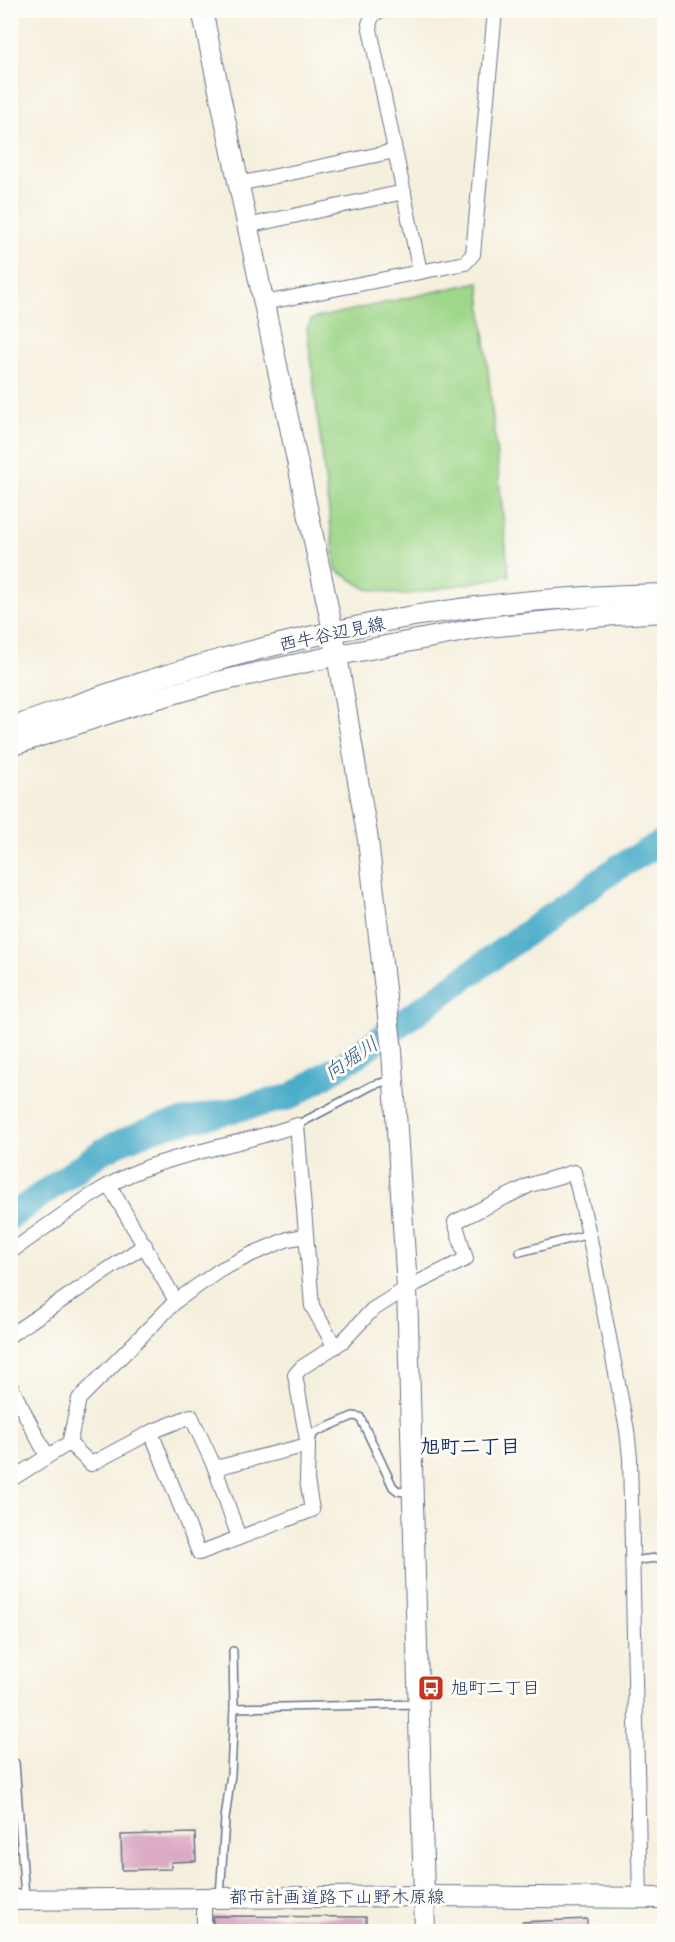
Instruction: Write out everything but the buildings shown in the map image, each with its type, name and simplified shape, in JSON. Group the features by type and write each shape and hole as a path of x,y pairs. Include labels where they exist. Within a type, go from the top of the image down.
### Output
{"street":[{"path":"202,10 338,655 368,840 392,1051 407,1288 425,1932"},
{"path":"384,10 374,12 369,24 420,272"},
{"path":"264,303 465,263 473,254 495,10"},
{"path":"238,184 395,150"},
{"path":"248,226 404,192"},
{"name":"西牛谷辺見線","path":"10,728 135,685 333,631 405,618 558,598 664,594"},
{"name":"西牛谷辺見線","path":"10,746 134,705 208,684 338,655 486,627 664,612"},
{"path":"10,1252 109,1185 142,1170 297,1125 312,1306 334,1347"},
{"path":"152,1432 200,1553 312,1510 307,1480 308,1445 295,1375 301,1368 343,1341 372,1310 407,1288 466,1259 455,1222 530,1185 574,1172 589,1234 627,1430 640,1898"},
{"path":"109,1185 176,1301"},
{"path":"10,1480 69,1444 79,1400 176,1301 220,1270 252,1254 288,1239 306,1236"},
{"path":"10,1335 145,1245"},
{"path":"10,1385 47,1456"},
{"path":"69,1444 91,1464 152,1432 191,1416 215,1468 239,1538"},
{"path":"215,1468 308,1445"},
{"name":"都市計画道路下山野木原線","path":"18,1900 425,1896 664,1898"},
{"path":"204,1932 212,1897"}],"lane":[{"path":"297,1125 373,1084 394,1079"},
{"path":"520,1252 589,1234"},
{"path":"308,1445 314,1433 353,1416 360,1417 393,1487 398,1491 413,1493"},
{"path":"632,1561 664,1557"},
{"path":"212,1897 231,1774 234,1708 233,1651"},
{"path":"234,1708 419,1704"},
{"path":"15,1763 18,1900"}],"green space":[{"path":"479,282 509,576 403,595 367,589 336,570 307,328 312,319"}],"waterway":[{"name":"向堀川","path":"10,1217 101,1152 121,1142 155,1128 290,1097 353,1058 617,868 664,841"}],"place":[{"name":"旭町二丁目","path":"431,1688"}],"district":[{"name":"旭町二丁目","path":"470,1446"}]}
